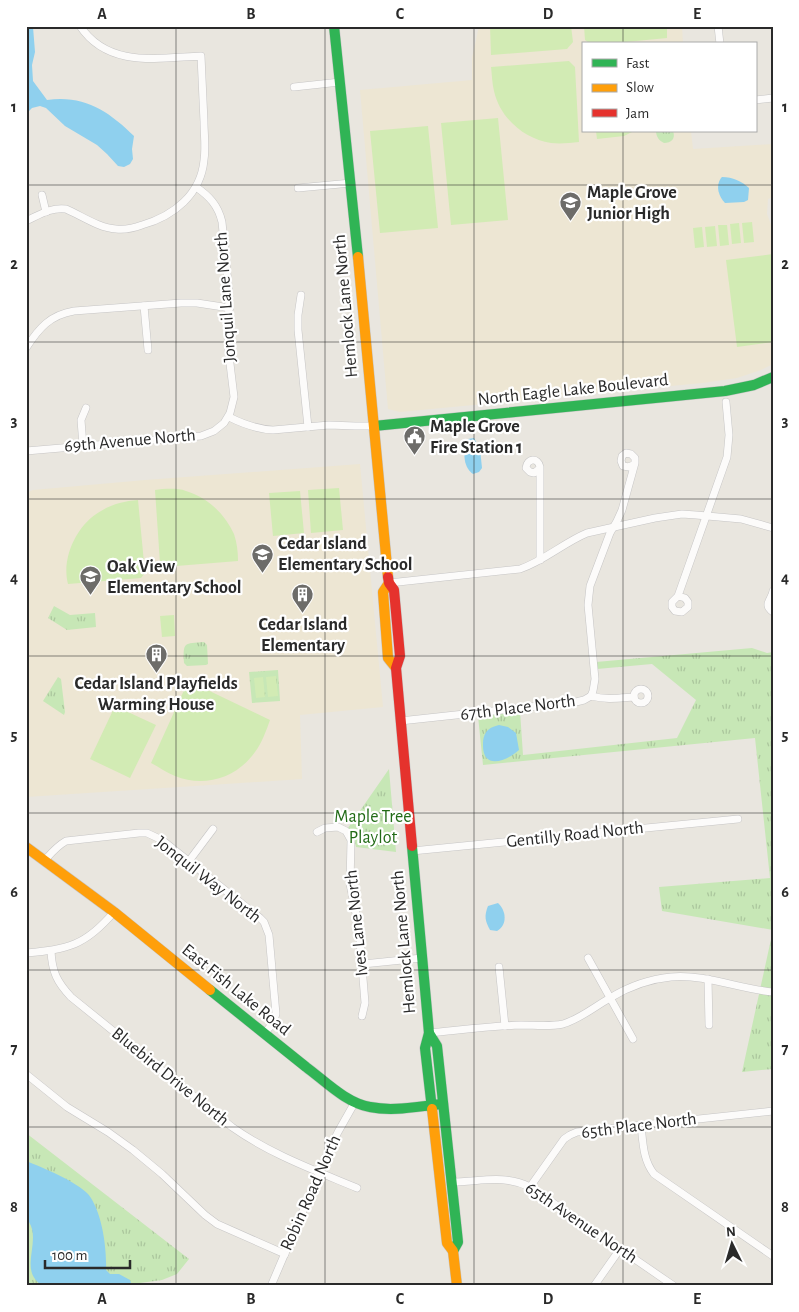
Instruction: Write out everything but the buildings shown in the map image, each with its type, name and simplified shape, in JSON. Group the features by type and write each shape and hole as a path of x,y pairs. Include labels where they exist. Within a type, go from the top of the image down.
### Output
{"main road":[{"name":"Hemlock Lane North","path":"334,26 389,583 383,592 388,658 396,668 429,1033 425,1048 447,1243 453,1251 458,1286"},
{"name":"North Eagle Lake Boulevard","path":"374,426 725,391 773,378"},
{"name":"East Fish Lake Road","path":"26,847 114,912 264,1034 332,1087 355,1102 368,1107 382,1109 443,1104"},
{"name":"Hemlock Lane North","path":"429,1033 437,1046 458,1242 453,1251"}],"street":[{"path":"26,221 54,209 66,209 105,227 116,229 127,229 152,222 174,212 187,199 196,187 203,168 205,148 201,56 140,58 120,56 97,45 80,26"},
{"path":"718,26 720,42"},
{"path":"294,86 340,82"},
{"path":"756,100 773,98"},
{"path":"298,188 351,183"},
{"name":"Jonquil Lane North","path":"196,187 210,198 220,213 229,293 228,347 234,397 229,417"},
{"path":"42,196 46,212"},
{"path":"301,294 298,330 308,427"},
{"path":"26,348 48,321 64,313 190,303 230,308"},
{"path":"144,306 148,350"},
{"path":"678,596 729,450 726,402"},
{"path":"84,446 81,420 86,408"},
{"path":"229,417 249,426 273,430 334,425 374,426"},
{"name":"69th Avenue North","path":"26,450 201,436 214,431 229,417"},
{"path":"591,696 594,691 595,679 588,595 593,577 626,498 633,465"},
{"path":"539,470 540,560"},
{"path":"389,583 511,570 528,566 574,538 587,533 668,516 682,514 741,520 773,528"},
{"path":"773,591 768,605 773,612"},
{"name":"67th Place North","path":"400,721 576,702 591,696 600,699 610,699 634,696"},
{"name":"Gentilly Road North","path":"412,851 738,818"},
{"name":"Ives Lane North","path":"317,832 325,828 338,827 346,831 351,840 350,884 359,929 363,964 365,1002 362,1016"},
{"path":"189,861 213,829"},
{"name":"Jonquil Way North","path":"45,860 59,844 66,841 147,833 162,840 189,861 260,918 267,928 276,1014 273,1023 264,1034"},
{"path":"26,953 51,951 76,944 88,938 114,912"},
{"name":"Bluebird Drive North","path":"51,951 55,976 71,997 244,1136 279,1155 357,1188"},
{"path":"363,964 422,958"},
{"path":"588,958 632,1039"},
{"path":"499,967 505,1026"},
{"path":"429,1033 505,1026 562,1024 576,1019 634,986 652,980 671,977 708,979 773,992"},
{"path":"708,979 710,1025"},
{"path":"26,1074 67,1106 133,1150 217,1224 285,1254"},
{"name":"Robin Road North","path":"270,1286 338,1132 355,1102"},
{"name":"65th Place North","path":"530,1187 558,1146 570,1135 585,1131 773,1111"},
{"path":"641,1125 645,1158 648,1167 654,1174 773,1256"},
{"name":"65th Avenue North","path":"451,1182 496,1179 509,1179 520,1182 674,1286"},
{"path":"594,1286 620,1248"}],"shaded area":[{"name":"Maple Grove Junior High","path":"479,26 682,26 683,42 582,42 582,132 691,132 693,149 773,144 773,197 768,199 767,214 773,230 773,364 737,378 702,383 400,412 388,409 360,90 472,80 472,58"},
{"name":"Cedar Island Elementary School","path":"360,464 383,707 300,715 302,779 26,797 26,493 33,490 145,480"}],"green space":[{"path":"490,26 571,26 573,42 567,49 491,55"},
{"path":"584,26 667,26 667,38 626,42 588,42 585,40"},
{"path":"569,61 575,67 579,142 551,143 541,141 515,126 502,110 494,91 491,67"},
{"path":"498,118 508,220 451,225 441,123"},
{"path":"428,126 438,228 380,233 370,131"},
{"path":"596,132 632,132 624,136 597,139"},
{"path":"656,132 673,132 674,134 671,141 664,143"},
{"path":"752,222 754,242 744,243 742,223"},
{"path":"739,223 741,243 732,244 730,224"},
{"path":"718,225 727,225 729,245 720,246"},
{"path":"715,226 717,246 707,247 705,227"},
{"path":"702,227 704,247 695,248 693,228"},
{"path":"773,254 773,342 737,347 726,260"},
{"path":"339,488 343,530 311,533 308,490"},
{"path":"155,490 186,491 201,497 214,507 226,520 234,534 238,561 164,567 160,563"},
{"path":"300,491 304,533 273,536 269,493"},
{"path":"138,500 145,573 141,578 68,584 66,574 69,553 78,533 85,524 92,517 110,506"},
{"path":"54,606 70,615 95,613 96,627 67,630 48,618"},
{"path":"174,615 175,636 162,637 160,616"},
{"path":"204,642 207,645 208,664 187,666 184,663 186,645"},
{"path":"752,648 767,653 773,652 773,930 662,911 659,887 770,878 755,738 483,765 478,716 520,711 523,755 677,738 696,700 652,664 597,669 596,662"},
{"path":"278,670 280,701 252,703 249,672"},
{"path":"276,676 278,696 268,697 266,677"},
{"path":"58,677 61,679 64,715 43,701"},
{"path":"263,677 265,697 256,698 254,678"},
{"path":"195,684 270,720 260,745 248,761 229,774 208,781 197,781 172,775 151,763 185,688"},
{"path":"115,706 156,725 130,778 90,759"},
{"name":"Maple Tree Playlot","path":"389,769 396,852 356,847 353,835 348,828"},
{"path":"773,930 773,1069 742,1072"},
{"path":"26,1133 189,1259 177,1274 162,1280 140,1283 139,1286 26,1286"}],"water":[{"path":"26,26 33,26 35,52 32,65 33,81 47,100 61,99 84,103 105,112 115,119 134,136 133,159 130,164 124,167 118,166 97,145 65,126 46,108 40,106 32,108 26,114"},
{"path":"722,177 737,180 749,188 748,200 725,203 721,198 718,188"},
{"path":"474,438 480,449 482,468 479,472 473,474 467,467 464,453 468,439"},
{"path":"499,725 508,727 516,733 519,750 502,760 491,761 484,752 484,738 488,730"},
{"path":"498,903 503,909 505,917 503,925 497,931 490,930 486,918 488,906"},
{"path":"26,1161 68,1180 88,1194 97,1210 103,1230 106,1270 110,1274 119,1274 130,1280 132,1286 43,1286 36,1280 32,1274 31,1267 32,1229 26,1215"}],"traffic: fast":[{"path":"334,26 358,257"},
{"path":"374,426 725,391 754,385 773,377"},
{"path":"412,846 429,1033 425,1048 432,1109"},
{"path":"210,990 328,1085 361,1105 388,1109 443,1104"},
{"path":"429,1033 437,1046 458,1242 453,1251"}],"traffic: slow":[{"path":"358,257 388,577"},
{"path":"389,583 383,592 388,658 396,668"},
{"path":"26,847 114,912 210,990"},
{"path":"432,1109 447,1243 453,1251 457,1286"}],"traffic: jam":[{"path":"388,577 389,583 394,590 400,656 396,668 412,846"}],"place":[{"name":"Maple Grove Junior High","path":"571,222"},
{"name":"Maple Grove Fire Station 1","path":"414,456"},
{"name":"Cedar Island Elementary School","path":"262,573"},
{"name":"Oak View Elementary School","path":"91,596"},
{"name":"Cedar Island Elementary","path":"303,614"},
{"name":"Cedar Island Playfields Warming House","path":"156,673"}]}
